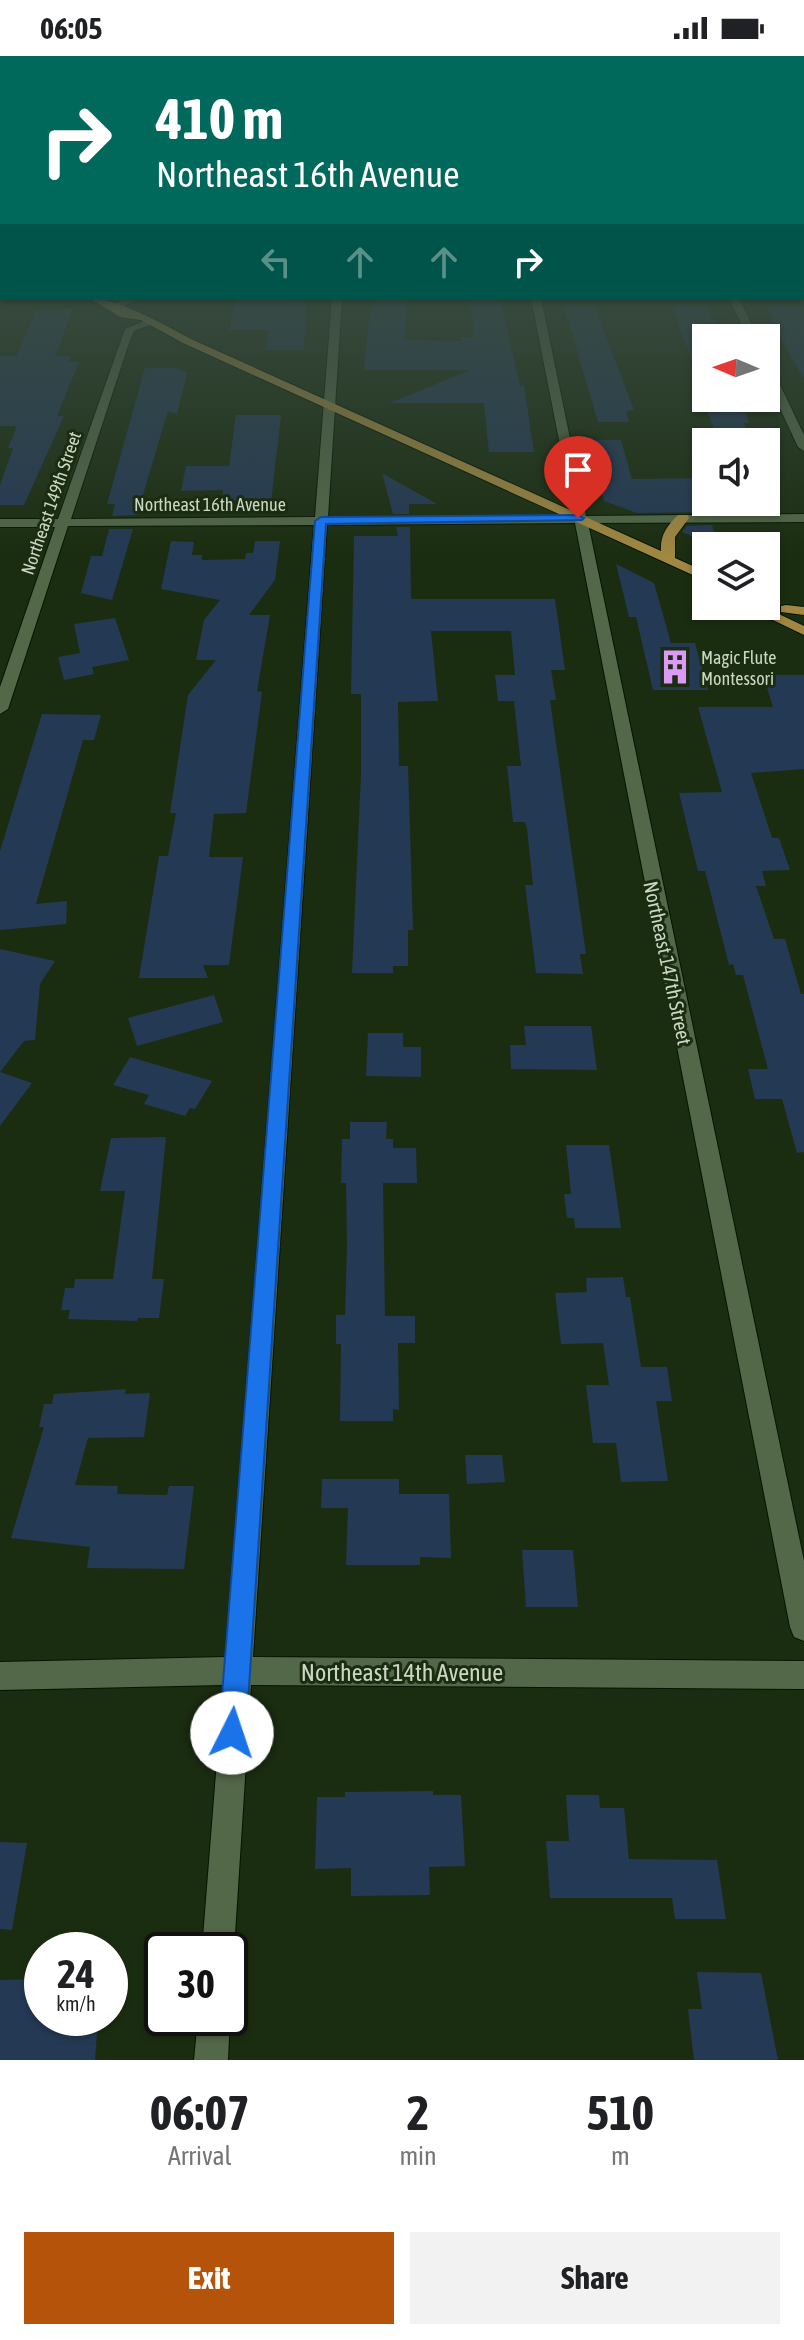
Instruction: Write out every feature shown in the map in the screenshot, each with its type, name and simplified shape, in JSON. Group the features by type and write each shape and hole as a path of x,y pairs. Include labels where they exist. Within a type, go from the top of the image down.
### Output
{"main road":[{"path":"251,370 692,571"},
{"path":"669,560 664,541 670,529 683,518"},
{"path":"780,606 804,614"},
{"path":"780,620 804,631"}],"street":[{"name":"Northeast 149th Street","path":"0,709 115,370"},
{"path":"219,1932 331,370"},
{"name":"Northeast 147th Street","path":"550,370 804,1627"},
{"path":"780,396 804,447"},
{"name":"Northeast 16th Avenue","path":"0,523 804,518"},
{"name":"Northeast 14th Avenue","path":"0,1676 236,1671 804,1675"},
{"path":"211,2060 213,2036"}],"building":[{"path":"0,370 76,370 57,416 64,416 24,505 0,505 0,485 13,448 8,448 17,426 0,426"},
{"path":"145,370 180,370 187,373 177,414 168,411 137,515 112,516 115,504 107,504"},
{"path":"364,370 516,370 520,386 524,386 534,452 489,452 484,403 390,403 470,370"},
{"path":"583,370 618,370 634,410 626,411 629,422 598,422"},
{"path":"707,412 745,412 749,423 744,423 746,428 714,428"},
{"path":"236,415 281,415 271,502 223,501 223,490 181,491 186,466 229,466"},
{"path":"589,440 621,440 632,479 692,478 692,512 637,513 604,501"},
{"path":"382,473 437,504 409,504 409,514 393,514"},
{"path":"712,525 714,532 692,532 692,536 682,532 687,526"},
{"path":"396,527 410,527 411,599 555,599 565,670 551,670 556,700 550,700 586,954 580,954 583,974 536,973 525,885 533,885 527,829 525,822 513,822 507,766 521,766 514,701 498,701 495,675 515,675 511,631 431,631 438,701 398,702 399,766 408,766 413,930 408,930 408,966 393,966 393,973 352,973 361,774 361,694 351,694 354,536 398,536"},
{"path":"109,529 133,529 112,600 81,593 91,556 102,556"},
{"path":"171,541 194,542 192,555 202,555 202,560 245,559 246,553 253,553 255,541 280,541 275,580 249,615 270,615 257,691 262,692 246,813 214,814 209,857 243,857 229,965 203,965 208,978 139,978 159,856 168,856 176,813 170,813 188,695 216,660 196,660 204,620 220,600 161,589"},
{"path":"616,564 654,583 671,643 695,643 708,690 653,690 636,617 629,617"},
{"path":"115,618 129,660 92,667 94,674 64,680 58,657 80,653 74,624"},
{"path":"763,675 804,675 804,769 751,773 772,838 779,838 790,870 762,871 766,886 756,886 774,939 785,939 801,994 804,994 804,1152 797,1153 782,1099 755,1099 748,1069 768,1069 743,975 736,975 733,964 729,965 705,871 698,871 679,793 722,792 698,707 773,707"},
{"path":"42,714 101,715 94,740 83,740 36,904 67,901 66,924 0,930 0,851"},
{"path":"0,949 55,961 40,984 35,1040 24,1041 0,1072"},
{"path":"214,995 223,1022 137,1046 128,1018"},
{"path":"524,1026 591,1026 597,1070 511,1069 510,1045 526,1045"},
{"path":"368,1033 403,1033 403,1047 421,1047 421,1077 366,1076"},
{"path":"130,1057 212,1081 195,1109 190,1108 185,1116 144,1104 149,1095 113,1085"},
{"path":"0,1072 32,1083 0,1126"},
{"path":"350,1122 387,1122 386,1139 393,1139 393,1148 416,1148 417,1183 383,1183 385,1316 415,1316 415,1343 398,1343 399,1410 393,1409 393,1421 340,1421 341,1344 336,1344 336,1315 345,1315 346,1183 341,1183 342,1139 350,1139"},
{"path":"166,1137 152,1279 164,1279 159,1318 138,1318 137,1321 68,1319 70,1310 61,1310 65,1288 74,1288 75,1279 113,1279 125,1191 100,1191 111,1138"},
{"path":"566,1145 609,1145 621,1228 575,1228 574,1218 567,1218 564,1194 571,1194"},
{"path":"623,1277 626,1297 630,1297 641,1367 667,1367 672,1401 656,1401 668,1481 621,1482 616,1443 593,1443 586,1385 609,1385 603,1343 561,1344 555,1293 587,1292 586,1278"},
{"path":"126,1389 125,1394 150,1393 144,1437 88,1438 75,1485 118,1486 117,1494 167,1495 169,1486 194,1486 184,1569 87,1568 90,1547 11,1538 44,1427 39,1427 44,1404 52,1404 54,1394"},
{"path":"465,1455 502,1455 505,1482 467,1484"},
{"path":"322,1479 399,1479 399,1494 449,1494 451,1558 420,1557 420,1565 346,1565 348,1508 321,1508"},
{"path":"522,1550 573,1550 578,1607 526,1607"},
{"path":"433,1791 433,1795 461,1795 465,1866 429,1867 430,1895 351,1896 351,1868 315,1869 317,1797 345,1797 345,1792"},
{"path":"566,1795 599,1795 600,1808 624,1808 629,1859 717,1860 726,1919 675,1919 672,1898 550,1898 546,1841 569,1841"},
{"path":"0,1842 27,1843 12,1930 0,1929"},
{"path":"697,1972 761,1973 778,2060 694,2060 688,2009 702,2009"},
{"path":"24,1979 24,2036 97,2036 95,2060 0,2060 0,1980"}],"place":[{"name":"Magic Flute Montessori","path":"675,667"}],"route":[{"path":"232,1733 321,521 578,518"}]}
